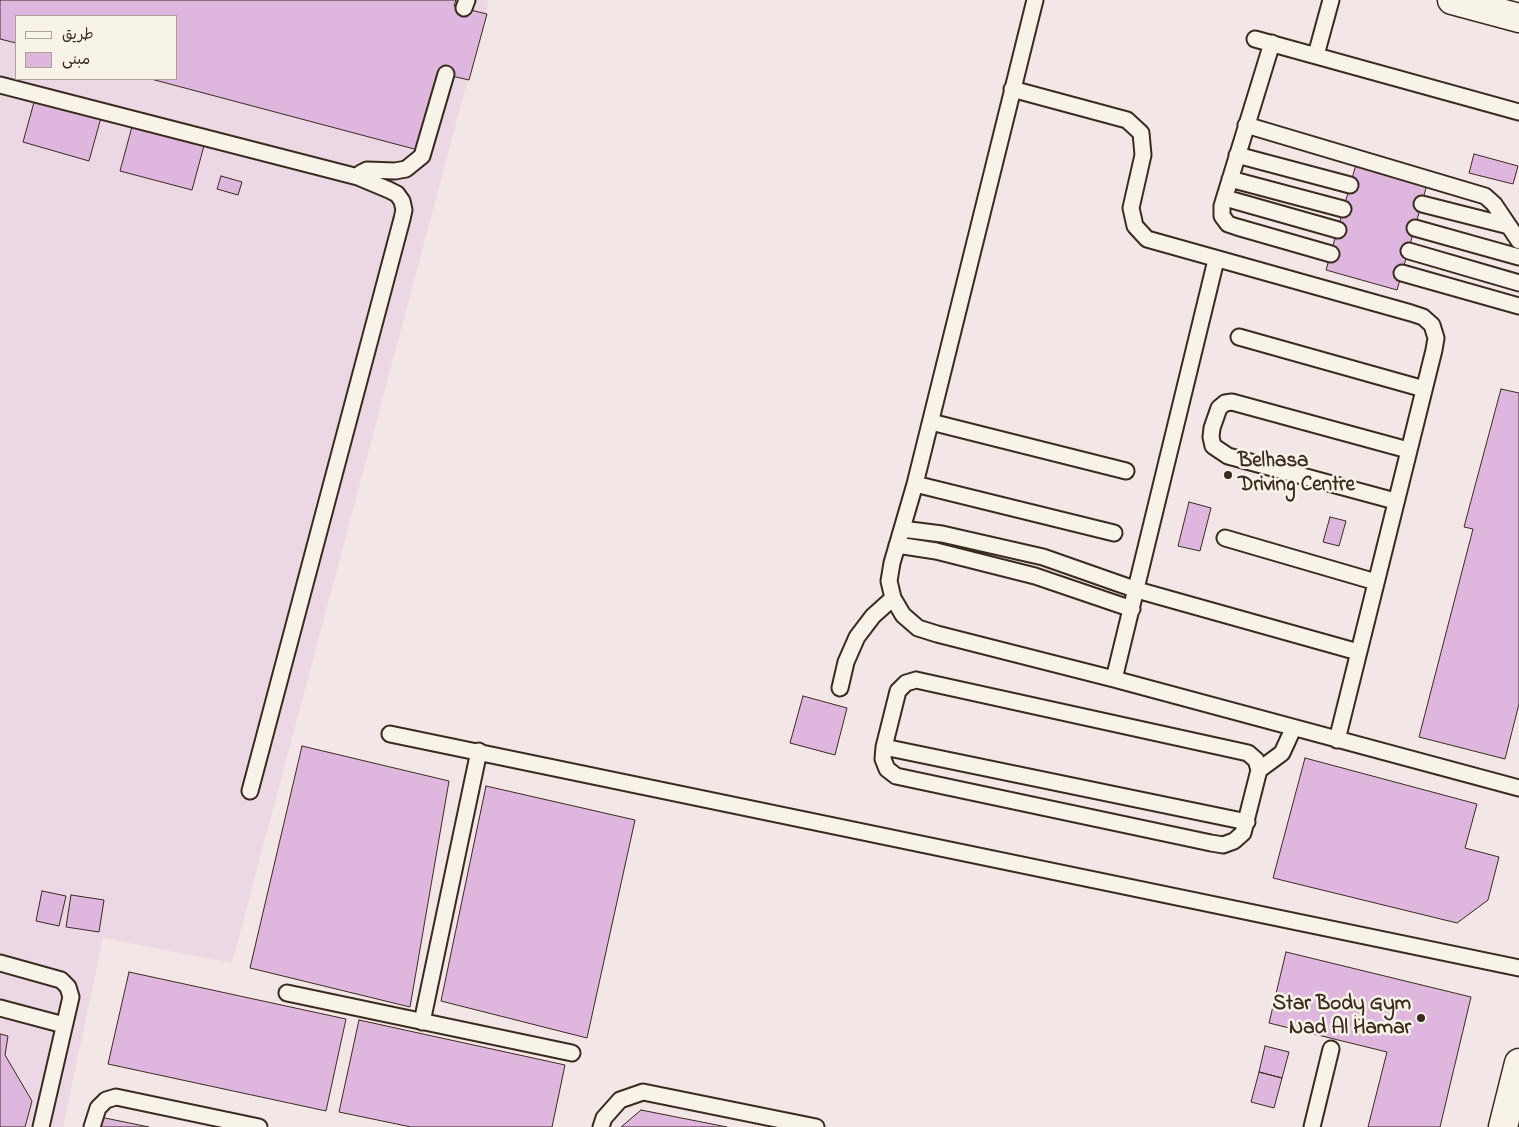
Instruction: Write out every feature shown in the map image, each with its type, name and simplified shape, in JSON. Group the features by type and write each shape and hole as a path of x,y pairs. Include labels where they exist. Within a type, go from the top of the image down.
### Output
{"street":[{"path":"1452,0 1519,18"},
{"path":"1503,1127 1519,1063"}],"lane":[{"path":"1035,0 931,422 889,581 893,598 903,615 918,628 1519,788"},
{"path":"1316,55 1331,0"},
{"path":"1255,39 1519,112"},
{"path":"1272,43 1230,179 1222,216 1228,224 1331,254"},
{"path":"358,177 367,170 406,169 422,156 446,74"},
{"path":"0,85 358,177 397,194 402,201 404,210 250,791"},
{"path":"1012,89 1127,120 1141,133 1144,144 1131,208 1135,226 1147,239 1423,317 1432,325 1436,338 1337,740"},
{"path":"1246,126 1485,196 1494,204 1519,241"},
{"path":"1237,155 1350,185"},
{"path":"1230,179 1344,209"},
{"path":"1225,198 1338,230"},
{"path":"1422,204 1508,226"},
{"path":"1415,228 1519,258"},
{"path":"1409,251 1519,283"},
{"path":"1114,679 1216,260"},
{"path":"1402,273 1519,306"},
{"path":"1239,336 1424,389"},
{"path":"1395,501 1228,456 1213,446 1210,437 1212,428 1219,408 1225,403 1232,402 1408,450"},
{"path":"931,422 1126,471"},
{"path":"915,484 1114,533"},
{"path":"902,529 942,534 1043,557 1137,590 1358,652"},
{"path":"1225,538 1376,582"},
{"path":"897,545 936,551 1027,574 1132,609"},
{"path":"840,688 846,662 856,637 873,616 893,598"},
{"path":"916,680 1238,750 1248,753 1256,760 1259,770 1243,833 1234,841 1223,845 896,776 887,769 883,759 884,748 898,691 906,683 916,680"},
{"path":"1259,770 1282,753 1293,728"},
{"path":"390,734 1519,968"},
{"path":"884,748 1247,822"},
{"path":"422,1022 479,751"},
{"path":"0,963 61,980 68,987 71,997 41,1127"},
{"path":"287,993 572,1053"},
{"path":"0,1008 64,1025"},
{"path":"1312,1127 1331,1049"},
{"path":"602,1127 604,1118 620,1100 643,1092 816,1127"},
{"path":"92,1127 98,1108 106,1100 116,1097 259,1127"}],"shaded area":[{"path":"0,0 489,0 232,963 103,938 63,1127 0,1127"}],"building":[{"path":"0,0 456,0 454,6 487,14 469,80 439,73 418,150 155,80 178,80 178,15 15,15 15,43 0,39"},
{"path":"36,95 102,114 89,161 23,142"},
{"path":"133,123 205,142 192,190 120,171"},
{"path":"1474,154 1518,166 1513,184 1469,173"},
{"path":"1357,161 1428,181 1397,290 1326,270"},
{"path":"221,176 242,182 238,195 217,189"},
{"path":"1501,389 1519,393 1519,704 1505,759 1419,737 1473,529 1464,527"},
{"path":"1189,502 1211,508 1200,551 1178,546"},
{"path":"1330,517 1346,521 1339,546 1323,542"},
{"path":"803,696 847,708 835,755 790,743"},
{"path":"302,746 449,781 410,1007 250,968"},
{"path":"1305,758 1477,804 1465,848 1499,857 1488,900 1457,923 1273,878"},
{"path":"486,786 635,820 587,1038 441,1001"},
{"path":"42,891 66,896 59,926 36,921"},
{"path":"71,895 104,900 99,932 66,927"},
{"path":"1286,952 1471,997 1440,1127 1368,1127 1387,1052 1269,1023"},
{"path":"129,972 346,1019 326,1111 108,1064"},
{"path":"359,1020 565,1065 552,1127 411,1127 339,1112"},
{"path":"0,1034 8,1036 5,1055 32,1101 25,1127 0,1127"},
{"path":"1265,1046 1289,1052 1282,1078 1259,1072"},
{"path":"1259,1072 1282,1078 1274,1108 1251,1102"},
{"path":"641,1110 727,1127 621,1127"},
{"path":"100,1117 149,1127 98,1127"}],"place":[{"name":"Belhasa Driving Centre","path":"1228,475"},
{"name":"Star Body Gym Nad Al Hamar","path":"1421,1018"}]}
